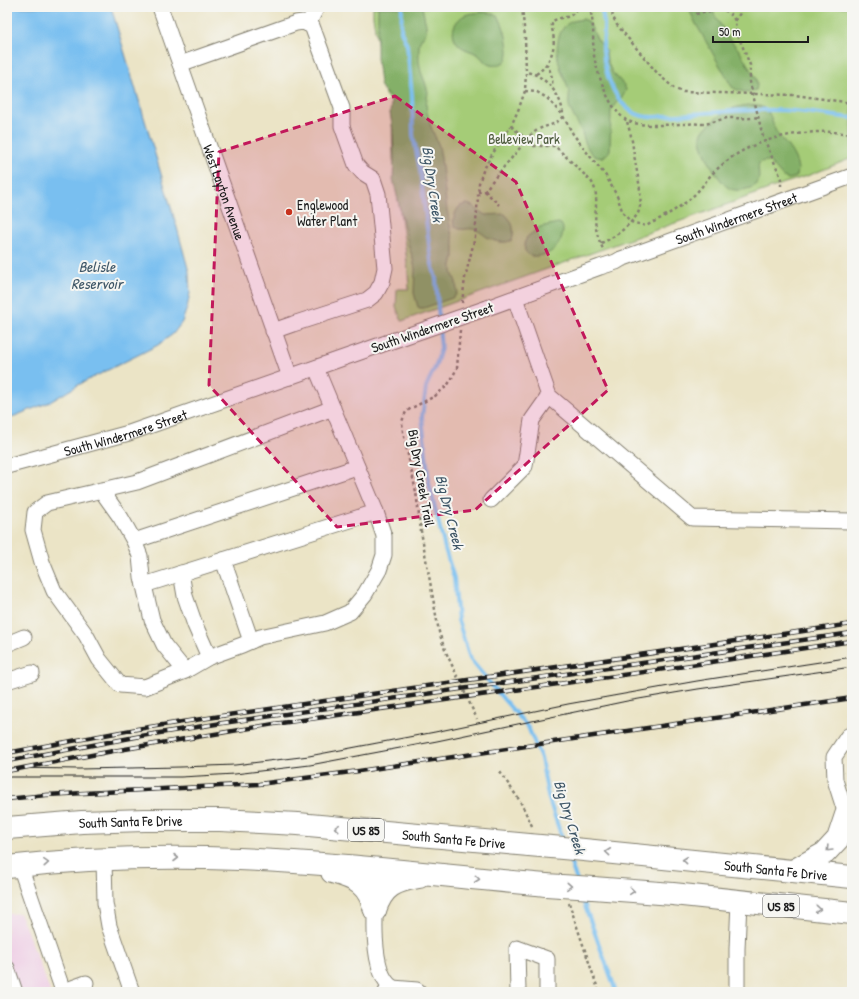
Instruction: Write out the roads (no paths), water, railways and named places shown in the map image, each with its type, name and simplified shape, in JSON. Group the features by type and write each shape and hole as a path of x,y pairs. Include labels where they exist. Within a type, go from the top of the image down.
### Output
{"highway":[{"name":"South Santa Fe Drive","path":"7,828 82,822 145,820 220,820 298,824 533,839 574,849 852,877"},
{"path":"793,871 825,853 838,839 849,823"},
{"name":"US 85","path":"14,866 130,858 238,859 294,862 673,894 852,913"},
{"path":"294,862 345,876 357,881 366,890 375,910"},
{"path":"375,910 378,900 389,887 414,878 438,875"}],"street":[{"name":"West Layton Avenue","path":"160,7 290,377"},
{"path":"308,24 317,7"},
{"path":"180,64 296,23 303,22 312,26 342,108 342,126 356,165 362,172 373,179 378,194 385,268 382,282 376,293 367,300 274,331"},
{"name":"South Windermere Street","path":"7,466 129,433 487,308 852,176"},
{"path":"515,298 549,396 692,518 852,520"},
{"path":"316,368 333,408 376,512 384,536 384,555 379,570 365,594 350,612 325,623 260,637 208,657 185,671 145,687 120,685 99,659 86,635 54,591 42,562 33,530 35,512 47,502 137,482 333,408"},
{"path":"491,500 525,466 532,420 549,396"},
{"path":"134,541 357,467"},
{"path":"101,490 121,518 134,541 140,556 142,577 152,620 164,645 185,671"},
{"path":"144,585 376,512"},
{"path":"223,560 251,641"},
{"path":"181,573 185,596 208,657"},
{"path":"7,644 24,637"},
{"path":"7,681 32,673"},
{"path":"849,823 835,780 834,757 850,735"},
{"path":"104,859 106,903 109,926 132,992"},
{"path":"14,866 62,992 86,983"},
{"path":"378,869 375,910 375,942 378,965 389,986 389,990 417,990 419,992"},
{"path":"737,992 739,902"},
{"path":"518,992 517,948 547,959 547,992"},
{"path":"7,968 15,992"}],"water":[{"name":"Belisle Reservoir","path":"7,7 111,7 176,224 189,272 190,293 182,322 173,334 158,345 80,384 50,402 7,419"}],"waterway":[{"name":"Big Dry Creek","path":"402,7 401,31 407,45 412,95 413,135 420,170 431,260 436,279 439,321"},
{"path":"600,7 604,23 604,59 609,79 618,98 625,106 642,116 653,117 732,111 783,110 852,118"},
{"name":"Big Dry Creek","path":"439,327 441,348 436,365 426,387 422,417 429,483 445,549 454,578 458,620 470,659 528,727 541,758 548,796 563,841"},
{"name":"Big Dry Creek","path":"568,855 577,881"},
{"name":"Big Dry Creek","path":"581,895 616,992"}],"tram line":[{"path":"7,768 79,769 235,765 309,756 435,732 568,704 697,681 852,657"},
{"path":"7,777 181,777 235,774 310,765 437,741 627,701 698,689 852,667"}],"railway":[{"path":"7,753 137,729 221,716 852,624"},
{"path":"7,761 141,736 216,724 852,633"},
{"path":"7,771 113,751 274,724 852,641"},
{"path":"7,799 46,795 259,784 359,771 852,698"}],"place":[{"name":"Englewood Water Plant","path":"289,212"}],"park label":[{"name":"Belleview Park","path":"524,138"}]}
